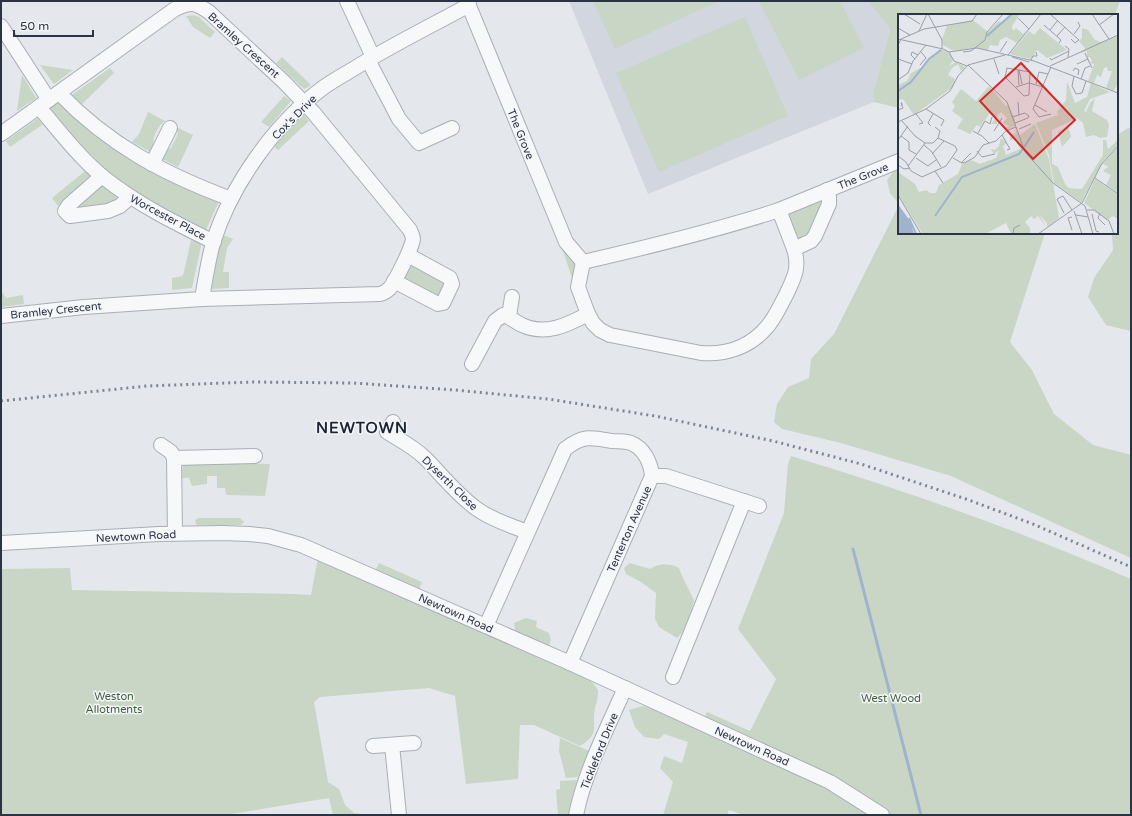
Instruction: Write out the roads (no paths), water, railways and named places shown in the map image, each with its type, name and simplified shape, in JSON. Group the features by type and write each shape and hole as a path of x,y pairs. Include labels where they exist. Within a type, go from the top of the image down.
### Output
{"street":[{"path":"347,1 370,59 399,119 419,143 452,128"},
{"name":"Cox's Drive","path":"202,299 214,242 232,199 244,177 266,146 304,103 325,87 370,59 468,3"},
{"name":"The Grove","path":"468,3 566,242 582,262 662,243 779,210 898,161"},
{"name":"Bramley Crescent","path":"1,134 175,9 186,4 198,5 209,12 283,81 326,126 410,230 413,238 408,255 394,281 390,287 380,294 202,299 78,307 1,316"},
{"name":"Worcester Place","path":"1,26 49,100 80,155 102,176 130,197 159,215 214,242"},
{"name":"Worcester Place","path":"49,100 78,112 112,139 152,164 232,199"},
{"path":"152,164 170,128"},
{"path":"102,176 69,205 65,210 67,214 70,216 108,211 120,206 130,197"},
{"name":"The Grove","path":"794,249 812,241 815,236 829,204 830,197 827,190"},
{"path":"582,262 578,287 588,314 593,323 600,330 610,335 701,353 717,353 736,349 757,336 767,327 775,316 797,270 797,259 779,210"},
{"path":"394,281 438,304 443,303 452,284 450,278 408,255"},
{"path":"509,316 512,297"},
{"path":"472,364 495,321 503,316 509,316 523,326 544,329 558,328 568,325 588,314"},
{"name":"Dyserth Close","path":"393,422 387,432 425,458 469,503 496,520 527,532"},
{"name":"Tenterton Avenue","path":"486,626 565,450 575,442 587,438 631,443 646,456 651,466 652,476 570,663"},
{"path":"161,445 171,452 174,458 175,533"},
{"path":"174,458 255,456"},
{"path":"652,476 666,476 759,506"},
{"path":"673,677 744,501"},
{"name":"Newtown Road","path":"1,543 175,533 249,534 274,537 287,541 319,552 570,663 830,782 882,815"},
{"name":"Tickleford Drive","path":"576,815 580,797 592,764 624,688"},
{"path":"372,746 414,742"},
{"path":"392,745 399,815"}],"waterway":[{"path":"853,549 921,815"}],"railway":[{"path":"1,401 147,386 252,382 354,383 455,390 548,399 655,416 773,441 861,464 966,499 1033,524 1131,567"}],"district":[{"name":"NEWTOWN","path":"362,428"}],"park label":[{"name":"West Wood","path":"891,698"},
{"name":"Weston Allotments","path":"114,702"}]}
